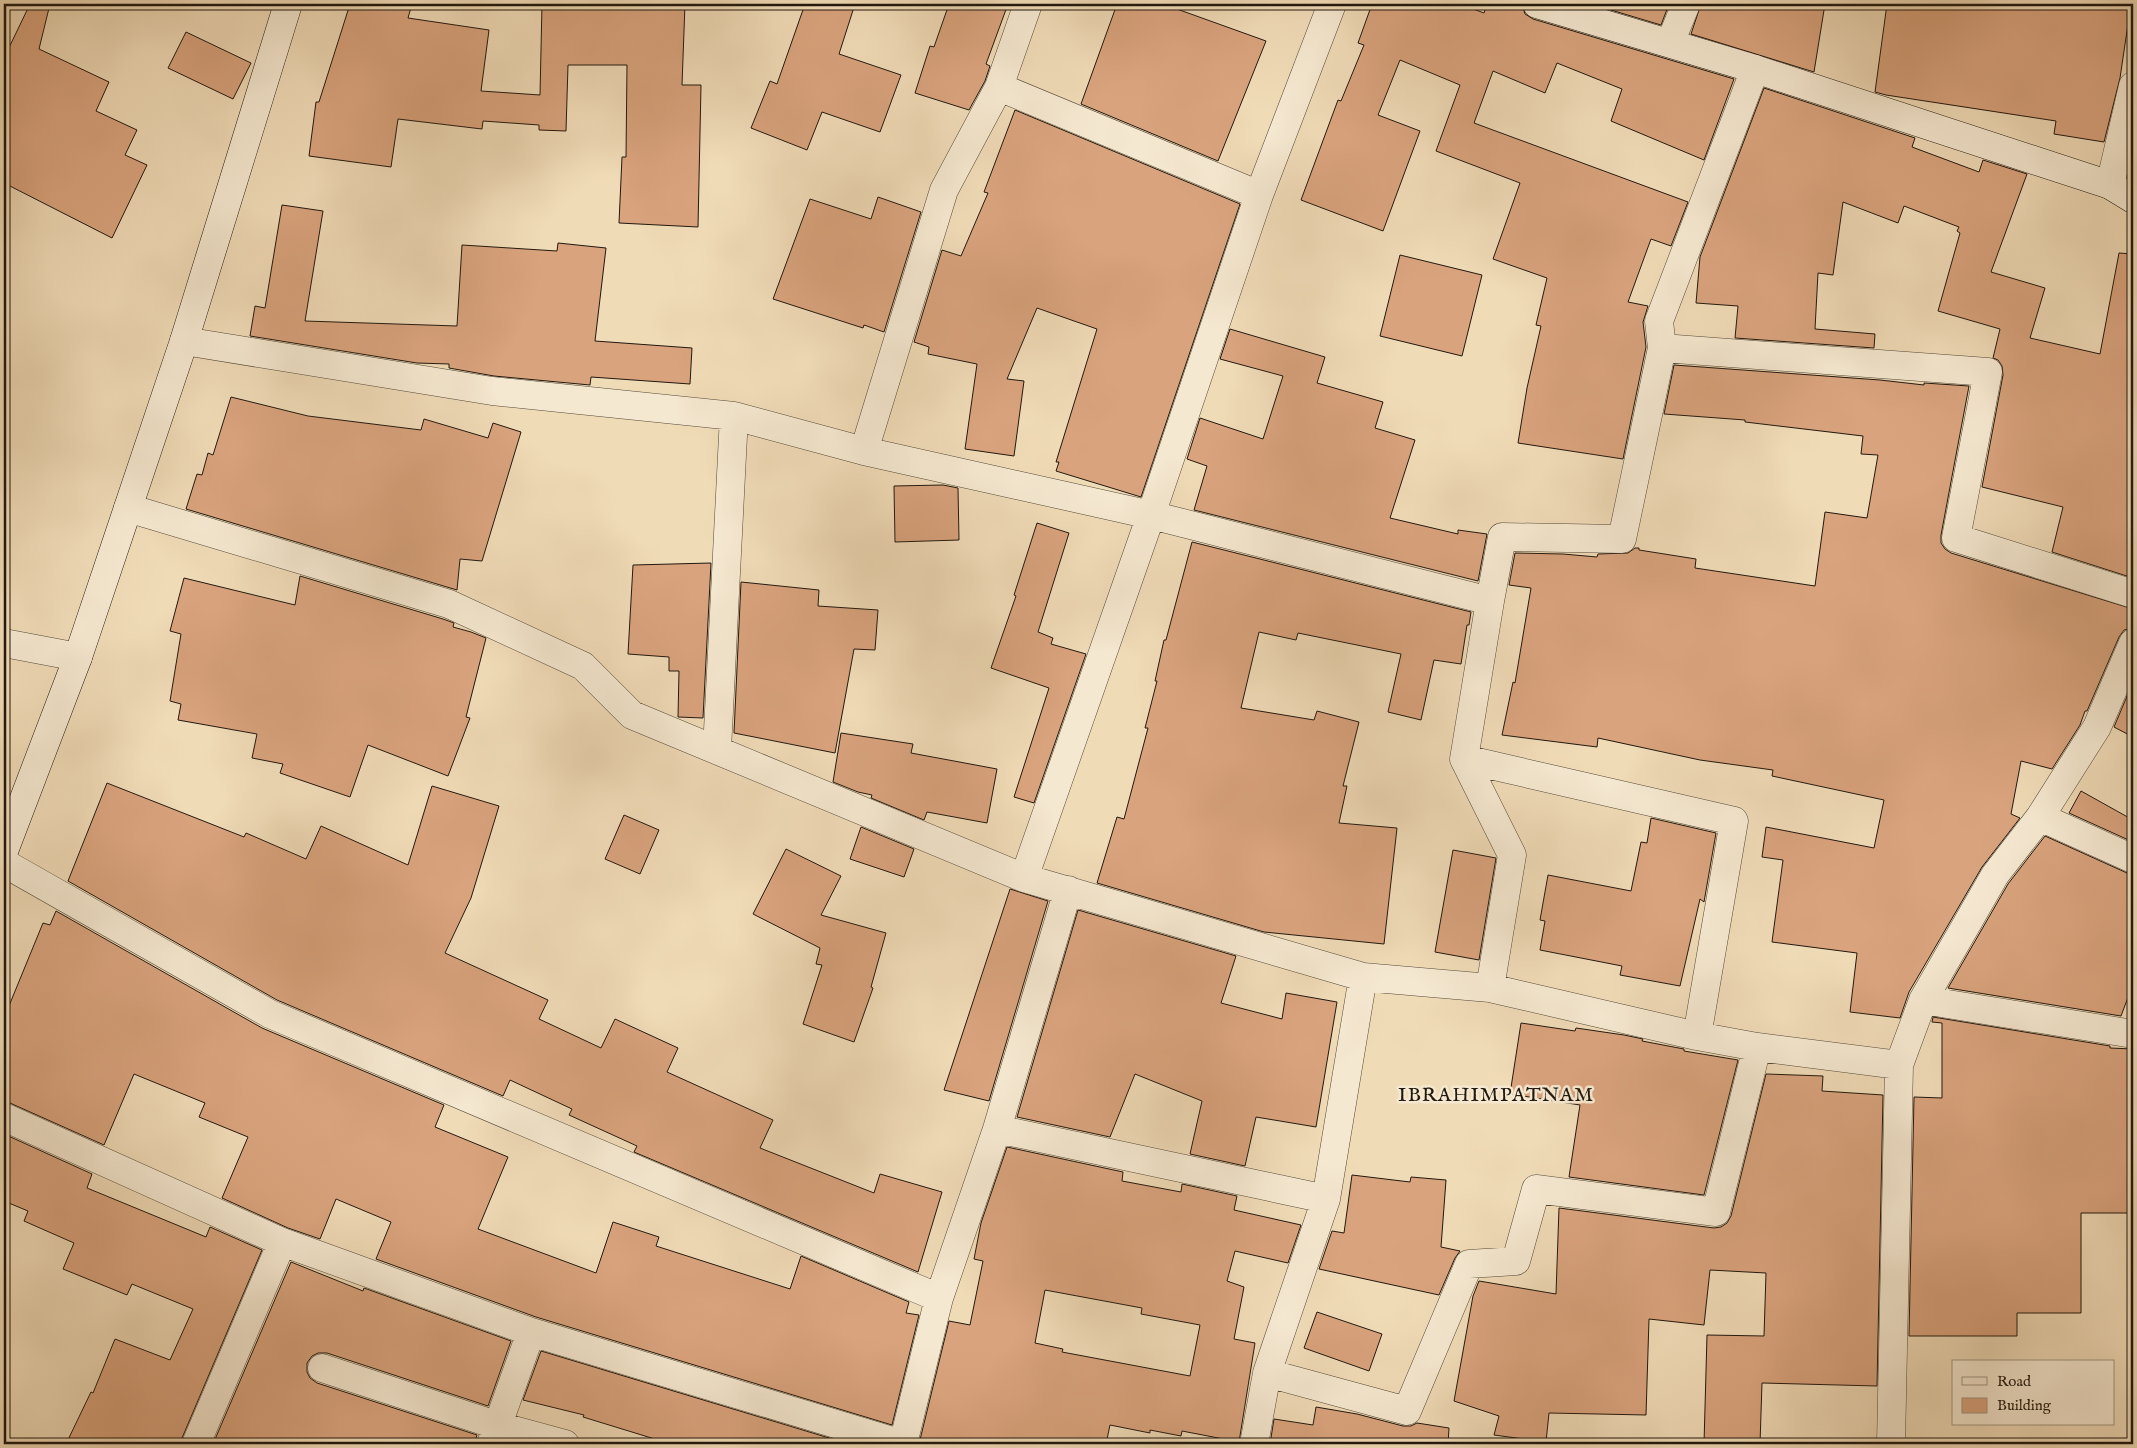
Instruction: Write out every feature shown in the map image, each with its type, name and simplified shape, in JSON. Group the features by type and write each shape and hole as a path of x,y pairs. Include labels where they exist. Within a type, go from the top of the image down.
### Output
{"street":[{"path":"4,851 78,657 184,341 288,4"},
{"path":"864,451 944,190 1000,88 1028,4"},
{"path":"1024,878 1151,515 1259,194 1332,4"},
{"path":"1537,4 1755,69 2110,185 2133,200"},
{"path":"1670,43 1686,4"},
{"path":"1490,988 1512,855 1464,759 1502,537 1622,539 1662,348 1659,321 1755,69"},
{"path":"2110,185 2133,86"},
{"path":"1000,88 1259,194"},
{"path":"184,341 492,391 734,416 864,451 1151,515 1490,601"},
{"path":"1662,348 1988,372 1956,538 2133,594"},
{"path":"717,750 734,416"},
{"path":"128,508 449,604 583,666 632,715 1024,878 1363,977 1490,988 1697,1036 1757,1047 1899,1065"},
{"path":"4,643 78,657"},
{"path":"1891,1444 1899,1065 1923,1000 1995,875 2040,817 2097,726 2133,643"},
{"path":"1464,759 1734,821 1697,1036"},
{"path":"2040,817 2133,859"},
{"path":"4,863 270,1014 939,1298"},
{"path":"4,1117 282,1242 532,1332 902,1444 939,1298 997,1129 1068,890"},
{"path":"1254,1444 1267,1373 1326,1199 1363,977"},
{"path":"1923,1000 2133,1034"},
{"path":"1267,1373 1407,1411 1469,1264 1516,1261 1536,1189 1716,1212 1757,1047"},
{"path":"997,1129 1326,1199"},
{"path":"196,1444 282,1242"},
{"path":"495,1435 532,1332"},
{"path":"322,1368 495,1435 565,1444"}],"building":[{"path":"30,4 50,4 39,49 109,82 96,111 137,130 125,155 147,165 112,238 4,183 4,58"},
{"path":"350,4 412,4 408,18 489,30 481,91 540,95 542,4 685,4 682,85 701,85 698,227 619,223 622,157 626,157 627,65 568,65 566,131 539,130 539,125 483,121 482,129 398,119 391,167 309,156 316,102 319,102"},
{"path":"805,4 855,4 839,54 901,75 880,132 822,112 807,150 751,128 770,81 777,84"},
{"path":"949,4 1008,4 986,64 990,66 985,81 969,110 915,93 930,46 934,47"},
{"path":"1117,4 1163,4 1266,41 1218,161 1081,104"},
{"path":"1372,4 1460,4 1484,13 1487,4 1522,4 1525,14 1533,19 1734,79 1704,160 1611,121 1622,89 1557,63 1545,93 1493,71 1474,123 1688,202 1671,246 1651,239 1628,302 1648,306 1643,322 1646,347 1623,459 1518,443 1527,388 1541,326 1536,325 1547,278 1493,259 1520,183 1436,151 1460,85 1400,60 1378,115 1420,131 1383,231 1301,200 1338,100 1341,101 1364,45 1358,43"},
{"path":"1591,4 1669,4 1661,25"},
{"path":"1701,4 1825,4 1814,72 1691,34"},
{"path":"1887,4 2131,4 2120,78 2104,142 2054,134 2056,121 1875,92"},
{"path":"186,32 251,63 233,99 168,68"},
{"path":"1764,88 1915,138 1912,147 1979,172 1983,160 2027,174 1991,272 2045,288 2030,338 2100,354 2119,253 2133,254 2133,578 2052,552 2063,507 1982,487 2003,375 2002,366 1998,360 1993,358 2000,329 1938,311 1960,233 1957,231 1959,227 1904,206 1898,223 1843,202 1833,275 1818,273 1815,329 1875,334 1874,348 1735,338 1738,306 1696,303 1700,257"},
{"path":"1015,110 1240,204 1141,497 1056,471 1059,462 1056,462 1097,329 1037,308 1007,379 1024,381 1014,456 965,449 977,364 928,354 929,347 914,342 942,250 961,256 988,193 984,192"},
{"path":"878,197 921,212 884,332 864,325 863,328 773,299 810,199 871,219"},
{"path":"282,205 323,211 305,321 457,326 462,245 557,251 558,243 606,248 595,341 692,348 690,384 591,377 590,385 494,376 449,368 449,364 417,363 250,336 255,306 265,308"},
{"path":"1400,255 1482,275 1462,356 1380,336"},
{"path":"1230,329 1325,357 1317,383 1383,402 1375,428 1415,440 1390,518 1458,534 1458,530 1487,534 1478,581 1194,510 1207,466 1187,459 1200,418 1263,439 1283,376 1220,359"},
{"path":"1674,365 1924,385 1924,383 1969,386 1941,535 1941,543 1945,549 1951,553 2133,609 2133,628 2124,630 2119,637 2080,725 2052,769 2021,761 2011,814 2020,818 1982,867 1909,992 1900,1018 1850,1012 1857,953 1772,942 1783,860 1762,857 1766,827 1874,848 1884,800 1772,776 1773,770 1700,760 1598,738 1597,747 1502,735 1513,682 1515,683 1531,588 1509,585 1515,553 1597,557 1598,554 1628,553 1635,548 1639,548 1639,550 1696,559 1695,568 1815,586 1825,512 1867,518 1878,455 1861,454 1863,436 1745,422 1745,420 1664,414"},
{"path":"231,397 308,416 421,430 424,419 488,438 493,423 521,432 482,561 460,559 457,590 186,509 197,474 202,475 208,453 213,455"},
{"path":"943,485 958,488 959,540 895,542 894,486"},
{"path":"1037,523 1069,533 1038,632 1053,638 1051,644 1086,654 1034,803 1014,797 1049,688 991,668 1016,596 1014,595"},
{"path":"1192,542 1471,612 1461,664 1434,660 1421,720 1388,712 1401,654 1298,633 1296,640 1259,632 1241,708 1314,720 1317,711 1359,722 1343,786 1347,786 1339,823 1397,828 1384,944 1264,932 1097,883 1117,817 1124,819 1148,728 1145,728 1157,681 1155,681 1164,640 1166,640"},
{"path":"711,563 703,718 678,717 679,671 669,671 669,657 628,654 633,565"},
{"path":"300,576 443,619 454,623 453,627 486,638 466,717 470,718 448,776 368,745 350,797 280,773 283,764 252,758 257,734 178,720 181,704 170,701 181,634 170,631 184,578 295,605"},
{"path":"741,582 819,590 818,606 878,610 875,650 854,649 835,753 734,733"},
{"path":"2133,682 2133,737 2114,727"},
{"path":"841,733 913,744 911,753 997,769 987,823 927,812 924,820 871,798 872,795 858,792 833,782"},
{"path":"107,783 244,837 246,833 306,859 321,826 408,865 432,786 499,806 471,898 445,953 548,1000 539,1019 601,1048 615,1019 678,1048 667,1072 773,1120 760,1148 874,1193 880,1174 942,1192 918,1272 634,1152 637,1146 569,1115 572,1109 510,1080 503,1096 277,1000 68,881"},
{"path":"2081,791 2133,820 2133,842 2069,813"},
{"path":"624,815 659,830 640,874 605,859"},
{"path":"1651,818 1716,833 1704,902 1700,899 1680,986 1620,975 1622,966 1540,950 1545,921 1540,920 1548,875 1631,891 1641,842 1647,843"},
{"path":"861,827 914,849 904,877 850,859"},
{"path":"2045,836 2133,874 2133,984 2121,1016 1948,988 2008,884"},
{"path":"786,849 841,876 821,915 886,933 871,987 873,988 854,1042 803,1024 822,965 816,964 820,948 753,914"},
{"path":"1453,850 1496,858 1479,960 1435,952"},
{"path":"1010,889 1048,901 989,1101 944,1090"},
{"path":"1078,910 1236,956 1221,1003 1282,1019 1286,993 1337,1002 1316,1127 1256,1117 1245,1166 1190,1154 1202,1101 1135,1074 1110,1137 1017,1117"},
{"path":"56,911 262,1028 444,1105 435,1127 508,1157 478,1229 596,1273 613,1222 659,1237 656,1246 790,1289 801,1256 909,1302 906,1313 919,1315 892,1425 536,1317 376,1259 391,1222 336,1199 320,1239 288,1228 222,1198 248,1137 199,1117 205,1103 134,1074 104,1145 4,1102 4,1018 43,923 50,925"},
{"path":"1933,1017 2110,1046 2110,1048 2133,1049 2133,1213 2081,1213 2081,1313 2017,1313 2017,1336 1909,1336 1914,1097 1942,1098 1942,1023 1932,1022"},
{"path":"1521,1023 1575,1031 1576,1028 1624,1035 1643,1039 1642,1041 1684,1049 1684,1051 1738,1060 1704,1195 1569,1177 1580,1105 1510,1094"},
{"path":"1766,1074 1823,1076 1822,1091 1883,1095 1877,1386 1762,1383 1760,1444 1704,1444 1707,1335 1764,1336 1766,1273 1710,1270 1704,1325 1649,1319 1646,1415 1549,1413 1546,1442 1494,1435 1499,1416 1454,1401 1473,1296 1479,1281 1556,1294 1559,1208 1714,1228 1721,1227 1727,1223 1731,1216"},
{"path":"4,1134 92,1174 87,1188 206,1237 210,1227 262,1250 181,1444 66,1444 91,1392 93,1393 115,1339 170,1360 193,1309 132,1284 127,1295 63,1269 74,1243 24,1221 28,1211 4,1201"},
{"path":"1007,1147 1123,1172 1122,1181 1181,1192 1182,1184 1237,1196 1234,1210 1301,1225 1288,1263 1235,1251 1227,1281 1244,1287 1234,1339 1255,1343 1239,1442 1182,1431 1181,1436 1150,1430 1150,1433 1110,1425 1106,1444 919,1444 949,1321 970,1325 983,1261 974,1259 981,1223","holes":["1045,1290 1142,1308 1141,1314 1200,1325 1190,1376 1062,1352 1063,1349 1035,1343"]},
{"path":"1352,1175 1410,1182 1411,1177 1446,1180 1441,1247 1460,1251 1439,1295 1319,1269 1332,1231 1344,1233"},
{"path":"291,1262 363,1291 364,1288 511,1341 488,1406 327,1353 318,1353 312,1356 307,1363 307,1372 310,1378 317,1383 477,1435 474,1444 213,1444"},
{"path":"1317,1312 1382,1334 1369,1371 1304,1348"},
{"path":"541,1351 849,1444 671,1444 583,1417 584,1415 523,1400"},
{"path":"1316,1407 1357,1414 1403,1426 1411,1426 1417,1423 1449,1428 1448,1444 1270,1444 1274,1419 1313,1425"}],"district":[{"name":"IBRAHIMPATNAM","path":"1496,1094"}]}
